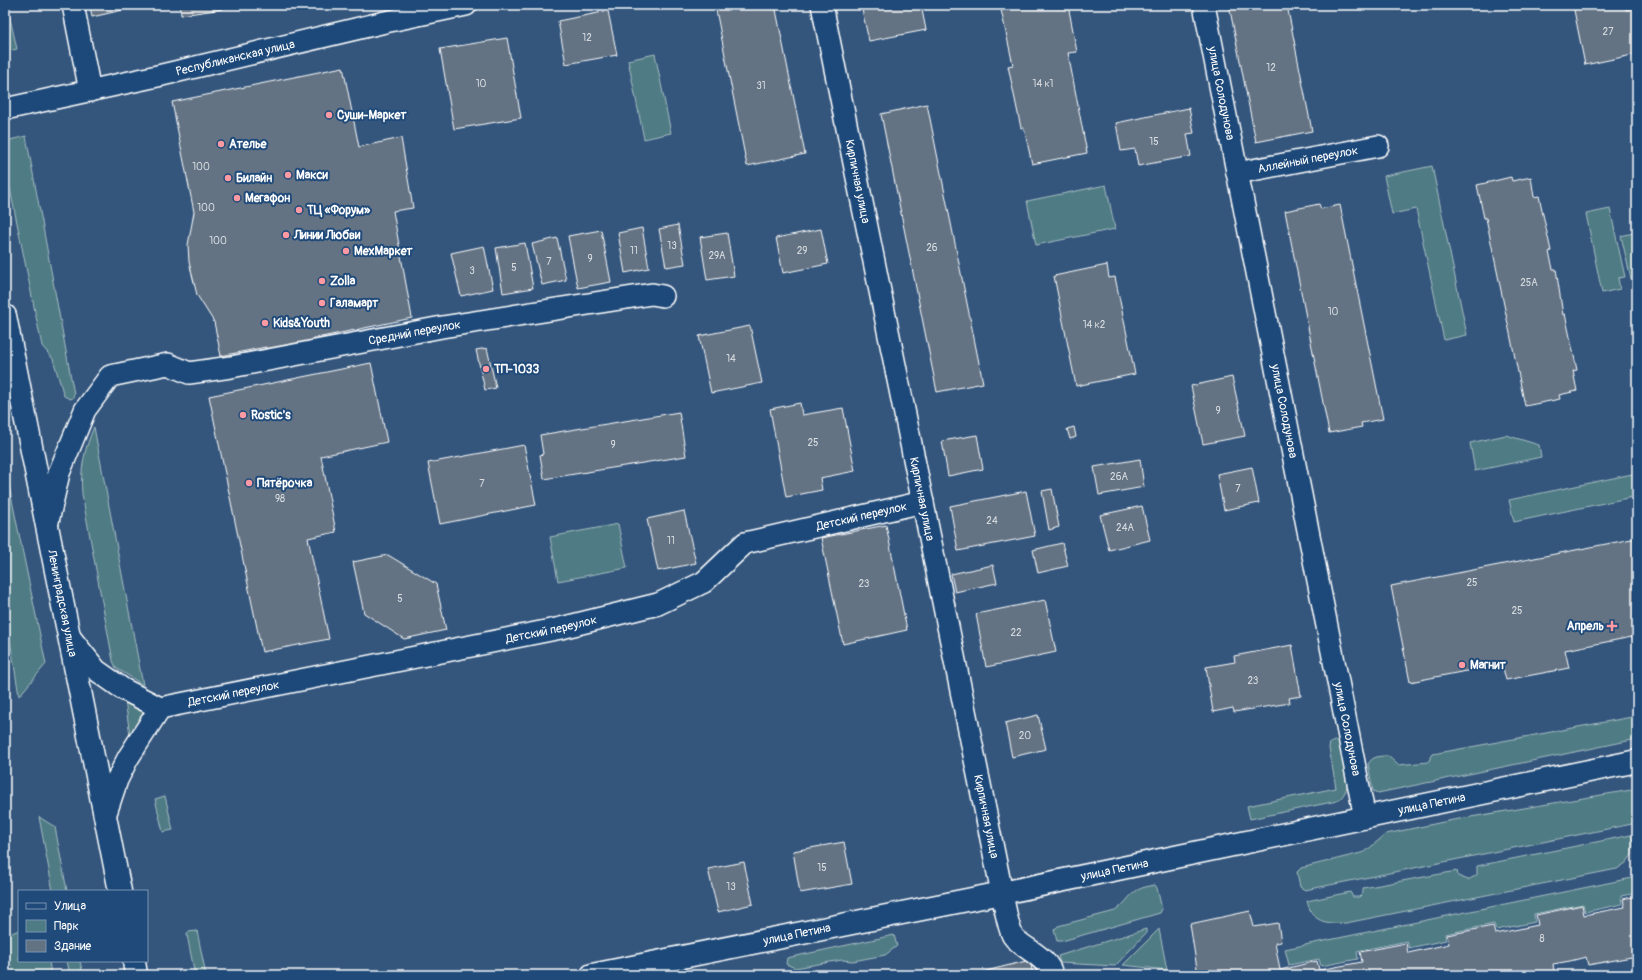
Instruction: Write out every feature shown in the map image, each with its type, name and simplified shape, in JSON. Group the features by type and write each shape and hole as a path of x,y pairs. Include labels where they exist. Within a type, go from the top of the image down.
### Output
{"main road":[{"name":"Ленинградская улица","path":"5,316 120,890"},
{"name":"улица Петина","path":"592,975 1002,893 1637,760"},
{"path":"134,962 136,975"}],"street":[{"path":"72,5 90,91"},
{"name":"Республиканская улица","path":"5,109 90,91 385,22 466,5"},
{"name":"Кирпичная улица","path":"822,5 1002,893 1013,936 1034,952 1052,970 1052,975"},
{"name":"улица Солодунова","path":"1204,5 1365,818"},
{"name":"Аллейный переулок","path":"1237,173 1378,146"},
{"name":"Средний переулок","path":"46,526 59,473 85,410 110,376 168,364 189,373 231,367 559,307 652,294 663,296"},
{"name":"Детский переулок","path":"160,708 561,628 658,604 704,582 745,543 922,502"},
{"path":"69,636 96,670 123,689 160,708 128,758 117,780 105,816"}],"green space":[{"path":"5,5 7,5 17,49 5,52"},
{"path":"655,54 671,133 644,139 628,60"},
{"path":"26,136 74,394 73,398 70,399 64,396 53,359 42,346 5,164 6,141"},
{"path":"1432,166 1467,335 1444,340 1416,209 1392,214 1384,176"},
{"path":"1106,185 1115,229 1036,245 1027,201"},
{"path":"1610,209 1625,277 1618,278 1620,289 1602,293 1586,214"},
{"path":"1637,232 1637,277 1631,279 1621,236"},
{"path":"94,427 143,685 116,668 113,661 82,494 84,460"},
{"path":"1506,435 1539,445 1541,457 1475,471 1470,443"},
{"path":"1637,473 1637,496 1514,522 1509,500"},
{"path":"8,481 46,664 19,696 5,608 5,482"},
{"path":"618,524 627,568 558,581 550,537"},
{"path":"125,700 148,711 130,735"},
{"path":"1637,716 1637,739 1378,793 1373,791 1368,764 1376,757 1388,756 1398,765 1428,762 1433,754"},
{"path":"1337,740 1341,744 1347,775 1346,790 1343,796 1337,801 1250,819 1247,806 1336,788 1329,748 1330,743"},
{"path":"1637,789 1637,823 1305,890 1300,887 1297,872 1301,868 1365,852 1386,834 1453,820"},
{"path":"165,796 173,830 163,832 155,799"},
{"path":"39,817 55,827 67,890 53,890"},
{"path":"1631,835 1633,843 1632,855 1626,863 1617,869 1346,923 1332,923 1320,920 1312,913 1307,901 1350,892 1353,897 1359,897 1363,893 1363,888 1457,871 1458,876 1468,880 1477,875 1477,866"},
{"path":"1637,877 1637,893 1621,896 1622,904 1585,912 1583,904 1534,914 1535,922 1496,930 1494,924 1445,934 1446,940 1409,948 1407,941 1357,951 1358,959 1321,966 1319,959 1289,965 1285,949"},
{"path":"1155,885 1162,909 1160,913 1062,941 1057,941 1054,930 1058,926 1115,911 1135,892"},
{"path":"1146,929 1146,933 1115,966 1060,963 1058,956"},
{"path":"1159,929 1167,970 1123,965"},
{"path":"18,930 18,962 49,962 51,975 16,975 5,968 5,936"},
{"path":"197,931 206,975 195,975 187,935 188,932"},
{"path":"894,935 897,946 885,955 853,961 842,960 795,968 786,964 787,958"},
{"path":"67,962 80,962 83,975 70,975"}],"building":[{"path":"90,5 126,5 127,9 92,17"},
{"path":"180,5 222,5 223,9 181,15"},
{"path":"715,5 775,5 805,154 747,166"},
{"path":"861,5 921,5 926,30 869,41"},
{"path":"1000,5 1068,5 1077,52 1068,53 1087,153 1032,164 1024,128 1021,128 1008,66 1013,65"},
{"path":"1229,5 1287,5 1312,131 1256,142"},
{"path":"1573,5 1625,5 1626,10 1637,8 1637,54 1585,65"},
{"path":"608,11 617,55 566,64 558,21"},
{"path":"507,38 521,118 454,129 440,49"},
{"name":"ТЦ «Форум»","path":"343,67 359,147 401,138 413,208 393,211 412,318 312,339 313,343 267,352 266,347 221,356 214,322 197,295 189,262 188,245 194,212 172,102"},
{"path":"927,104 983,383 937,392 881,114"},
{"path":"1189,108 1194,133 1187,134 1191,156 1138,166 1135,149 1121,151 1116,123"},
{"path":"1511,177 1512,181 1531,177 1534,197 1539,196 1551,251 1549,252 1553,269 1556,269 1563,315 1565,314 1577,370 1573,371 1577,391 1559,395 1560,399 1525,406 1486,218 1484,218 1477,185"},
{"path":"1319,204 1321,209 1340,205 1383,419 1361,423 1362,427 1329,433 1285,211"},
{"path":"678,225 685,264 666,267 659,229"},
{"path":"642,228 649,268 625,273 618,233"},
{"path":"821,229 828,264 783,273 776,238"},
{"path":"601,230 611,282 578,288 568,236"},
{"path":"727,233 734,276 707,280 700,237"},
{"path":"557,238 566,280 542,285 532,244"},
{"path":"525,243 533,288 503,293 496,248"},
{"path":"484,246 493,289 461,296 451,253"},
{"path":"1107,265 1109,278 1115,277 1135,374 1076,386 1054,276"},
{"path":"750,326 762,383 711,393 699,336"},
{"name":"ТП-1033","path":"487,348 496,388 485,390 476,350"},
{"path":"371,363 387,442 321,456 336,532 308,538 329,639 262,652 209,396"},
{"path":"1232,377 1245,436 1203,444 1191,386"},
{"path":"800,403 802,415 843,408 855,471 820,478 822,490 786,497 770,409"},
{"path":"679,412 686,456 544,479 540,455 543,454 540,435"},
{"path":"1074,427 1076,437 1070,439 1067,429"},
{"path":"977,435 983,469 948,476 942,441"},
{"path":"524,445 536,505 440,524 428,463"},
{"path":"1140,459 1144,487 1099,495 1094,467"},
{"path":"1252,467 1259,503 1224,510 1217,474"},
{"path":"1052,489 1059,527 1049,530 1042,491"},
{"path":"1026,491 1035,536 958,551 950,506"},
{"path":"1142,506 1150,540 1109,550 1100,515"},
{"path":"684,511 696,563 658,571 647,519"},
{"path":"886,525 907,630 843,644 821,538"},
{"path":"1637,538 1637,636 1565,650 1569,668 1506,680 1502,664 1410,682 1391,586"},
{"path":"1062,543 1068,566 1038,573 1033,550"},
{"path":"388,555 436,584 446,630 404,639 364,613 353,562"},
{"path":"993,565 997,583 955,592 951,574"},
{"path":"1045,600 1056,652 986,667 976,614"},
{"path":"1292,645 1301,696 1289,698 1290,703 1234,712 1233,708 1213,712 1206,667 1235,662 1234,656"},
{"path":"1038,715 1046,749 1012,757 1005,723"},
{"path":"844,842 852,884 800,893 793,851"},
{"path":"744,862 753,904 718,912 708,869"},
{"path":"1637,896 1637,956 1588,965 1586,957 1553,964 1554,972 1540,975 1198,975 1190,924 1250,911 1254,927 1278,923 1281,942 1275,943 1280,970 1317,961 1319,970 1362,962 1360,952 1406,943 1408,953 1449,944 1447,935 1493,926 1495,934 1538,925 1536,915 1582,905 1584,915 1625,907 1623,899"},
{"path":"1030,960 1033,975 974,974"}],"place":[{"name":"Суши-Маркет","path":"329,115"},
{"name":"Ателье","path":"221,144"},
{"name":"Макси","path":"288,175"},
{"name":"Билайн","path":"228,178"},
{"name":"Мегафон","path":"237,198"},
{"name":"ТЦ «Форум»","path":"299,210"},
{"name":"Линии Любви","path":"286,235"},
{"name":"МехМаркет","path":"346,251"},
{"name":"Zolla","path":"322,281"},
{"name":"Галамарт","path":"322,303"},
{"name":"Kids&Youth","path":"265,323"},
{"name":"ТП-1033","path":"486,369"},
{"name":"Rostic's","path":"243,415"},
{"name":"Пятёрочка","path":"249,483"},
{"name":"Апрель","path":"1612,626"},
{"name":"Магнит","path":"1462,665"}]}
